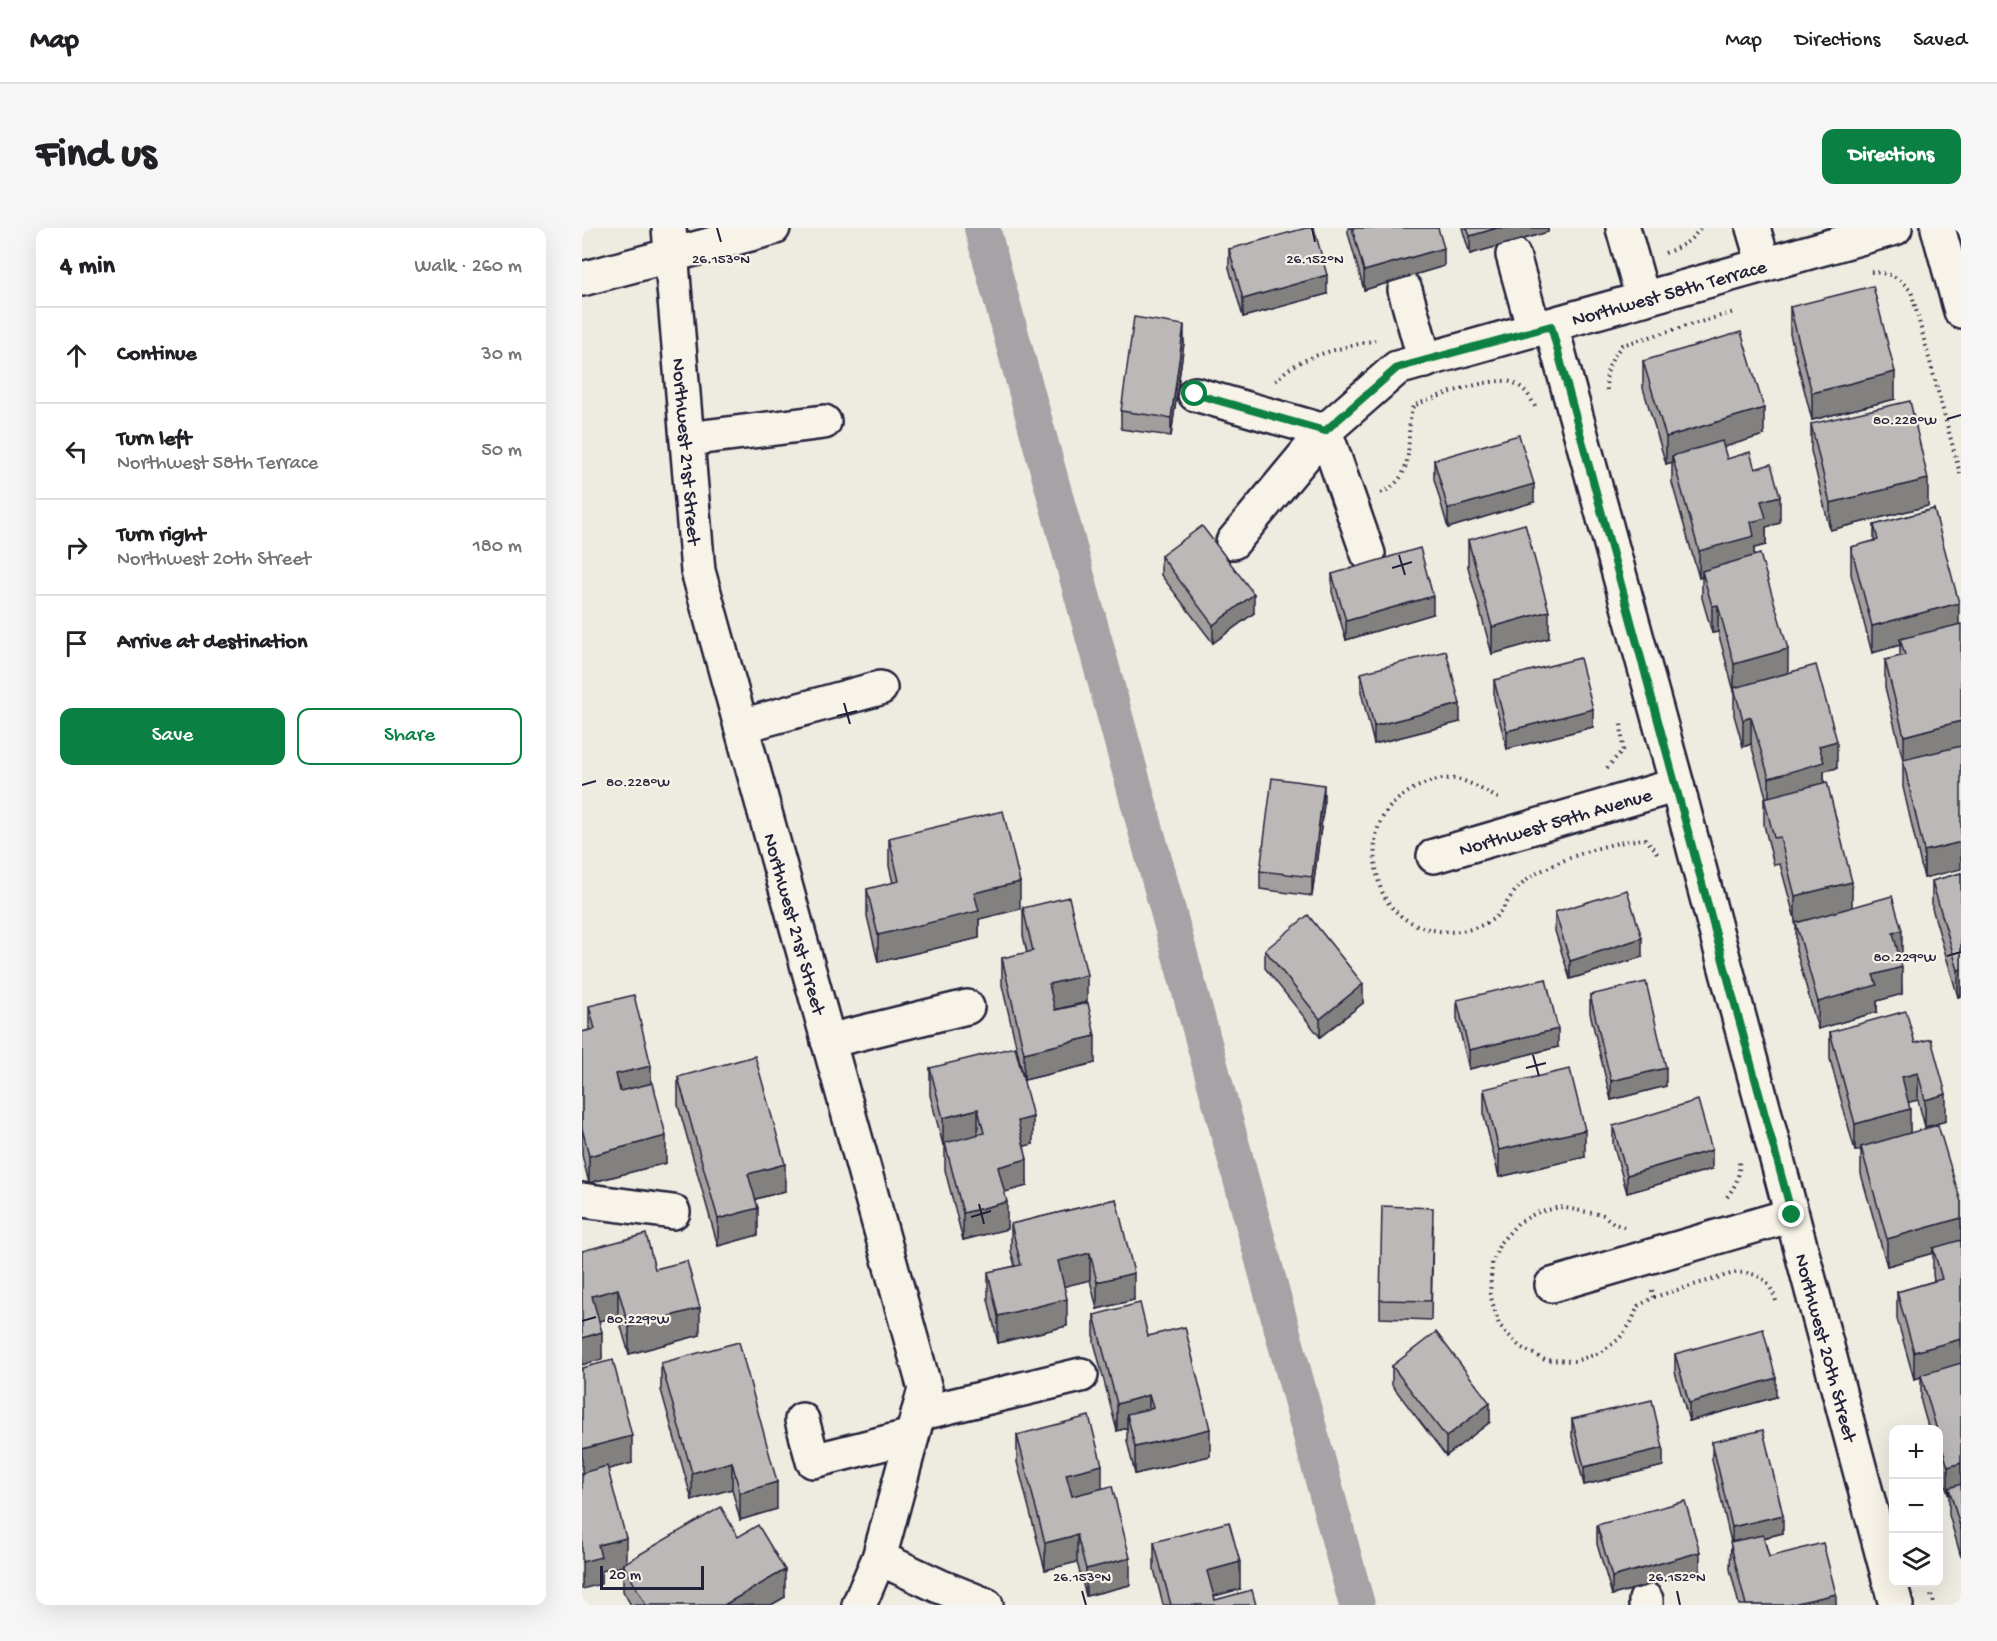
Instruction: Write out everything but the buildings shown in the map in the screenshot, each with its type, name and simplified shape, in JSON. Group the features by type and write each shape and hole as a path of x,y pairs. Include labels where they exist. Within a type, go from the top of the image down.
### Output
{"street":[{"path":"582,279 670,241 773,228"},
{"path":"1623,228 1643,299"},
{"path":"1753,228 1764,265"},
{"name":"Northwest 58th Terrace","path":"1233,542 1325,431 1397,368 1895,228"},
{"path":"1938,228 1961,311"},
{"name":"Northwest 21st Street","path":"670,241 698,571 925,1389 879,1558 859,1605"},
{"name":"Northwest 20th Street","path":"1513,255 1542,328 1677,785 1896,1605"},
{"path":"1406,290 1425,361"},
{"path":"1195,394 1325,431 1368,554"},
{"path":"687,439 824,422"},
{"path":"741,726 880,688"},
{"name":"Northwest 59th Avenue","path":"1434,856 1677,785"},
{"path":"828,1041 967,1007"},
{"path":"582,1200 673,1212"},
{"path":"1552,1284 1792,1215"},
{"path":"802,1420 813,1461 915,1424 1081,1375"},
{"path":"879,1558 986,1605"}],"path":[{"path":"1870,272 1887,273 1899,278 1911,291 1961,477"},
{"path":"1622,345 1735,312"},
{"path":"1257,412 1262,397 1280,375 1302,361 1416,328"},
{"path":"1350,504 1389,489 1403,474 1409,453 1410,415 1413,406 1490,381 1511,381 1525,389 1536,408"},
{"path":"1603,771 1623,750 1621,721"},
{"path":"1508,798 1497,798 1456,779 1432,782 1410,790 1391,805 1376,831 1374,855 1377,879 1387,900 1401,916 1418,926 1437,931 1460,932 1479,927 1496,917 1519,887 1543,870 1574,856 1645,839 1656,850 1659,862"},
{"path":"1479,843 1472,824 1497,798"},
{"path":"1724,1200 1735,1187 1740,1174 1740,1160"},
{"path":"1654,1297 1638,1259 1629,1228 1615,1224 1604,1215 1560,1207 1536,1213 1518,1223 1500,1243 1492,1264 1490,1294 1499,1325 1520,1347 1545,1360 1575,1361 1600,1353 1619,1339 1631,1323 1638,1306 1654,1297 1734,1273 1748,1272 1763,1278 1773,1290 1779,1312"}],"waterway":[{"path":"982,228 1357,1605"}],"route":[{"path":"1195,394 1325,431 1397,368 1551,326 1792,1215"}]}
